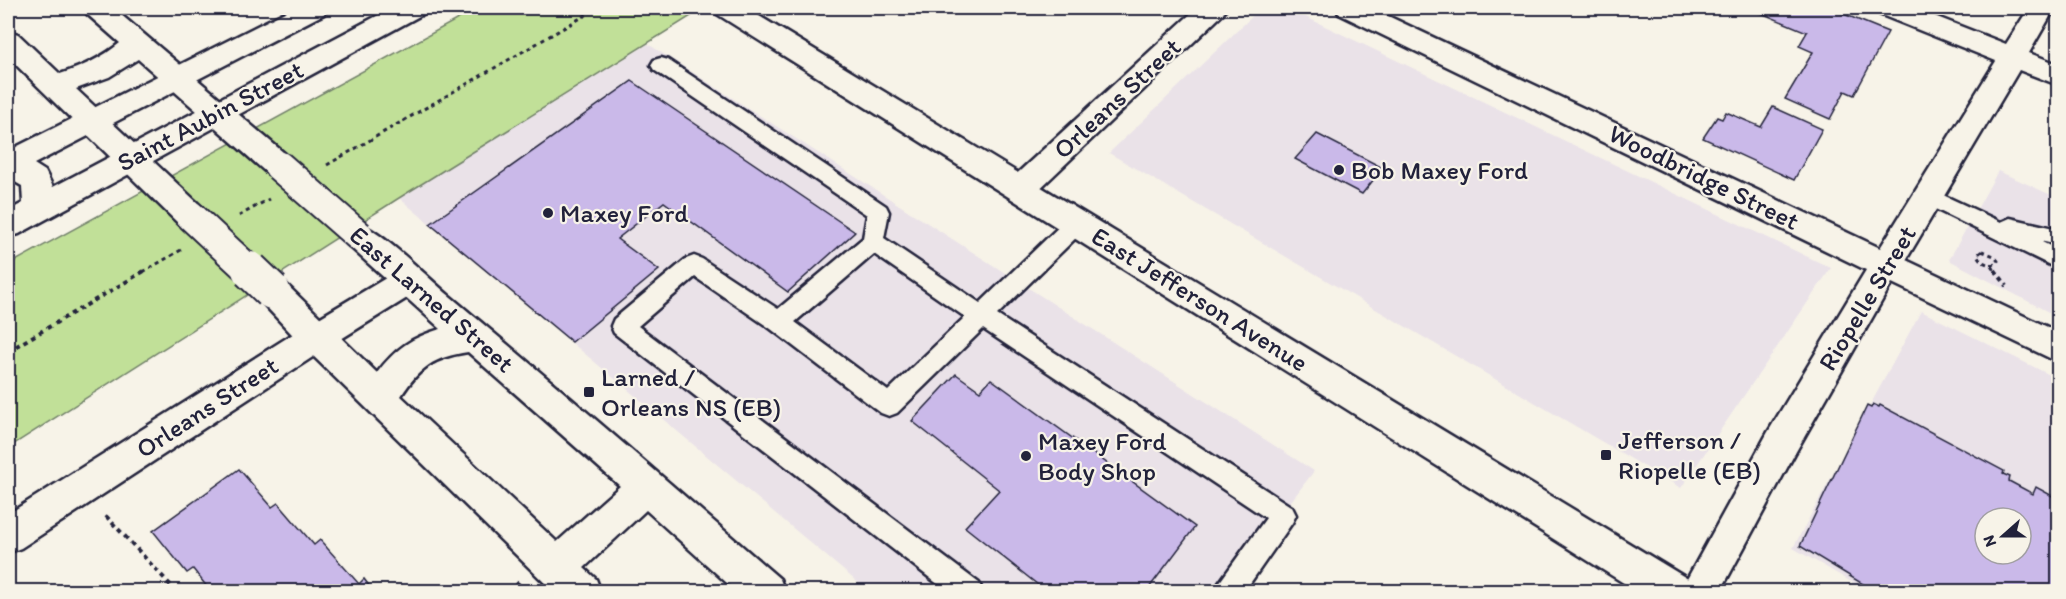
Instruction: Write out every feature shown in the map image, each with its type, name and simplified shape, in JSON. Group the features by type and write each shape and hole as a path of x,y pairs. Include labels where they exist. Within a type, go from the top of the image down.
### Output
{"street":[{"name":"East Larned Street","path":"97,8 766,591"},
{"name":"Saint Aubin Street","path":"8,165 314,8"},
{"name":"Saint Aubin Street","path":"8,225 413,8"},
{"name":"East Jefferson Avenue","path":"727,8 1674,591"},
{"name":"Orleans Street","path":"1020,189 1213,8"},
{"name":"Woodbridge Street","path":"1349,8 2058,348"},
{"path":"1889,8 2058,75"},
{"name":"Riopelle Street","path":"1699,591 1886,264 2042,8"},
{"path":"261,35 261,52 265,59 292,72"},
{"path":"8,41 272,291 316,337 569,579 647,485"},
{"path":"54,86 106,69 125,56 137,42"},
{"path":"8,165 36,179 39,189 38,209"},
{"name":"Orleans Street","path":"8,535 316,337 408,281"},
{"path":"381,398 396,374 419,350 444,341 473,337"}],"lane":[{"path":"661,65 878,212 873,242 779,322"},
{"path":"1930,193 1998,222 2058,237"},
{"path":"1930,193 2058,260"},
{"path":"970,591 622,326 694,265 779,322 889,406 1077,223"},
{"path":"873,242 981,316 1283,514 1228,591"}],"path":[{"path":"75,491 100,509 177,591"}],"shaded area":[{"path":"1261,8 1287,8 1831,268 1681,488 1109,153"},
{"path":"648,44 1314,471 1223,591 868,591 399,198"},
{"path":"1998,171 2058,198 2058,317 1949,260"},
{"path":"1921,311 2058,379 2058,591 1867,591 1793,548"}],"green space":[{"path":"478,8 704,8 399,198 8,448 8,265"}],"building":[{"path":"1749,8 1829,8 1888,32 1854,95 1845,91 1830,119 1785,99 1813,52 1799,46 1807,32"},
{"name":"Maxey Ford","path":"632,81 855,232 788,292 664,202 617,239 659,270 572,342 430,224"},
{"path":"1773,107 1822,129 1794,180 1703,138 1717,117 1722,119 1726,112 1761,127"},
{"path":"1317,134 1383,168 1362,194 1295,159"},
{"name":"Maxey Ford Body Shop","path":"956,374 980,391 991,379 1195,527 1146,592 1047,592 965,527 999,490 912,421"},
{"path":"1873,404 1879,407 1880,405 2004,471 2003,474 2010,477 2009,481 2033,494 2036,487 2058,499 2058,592 1876,592 1800,546 1867,406 1871,408"},
{"path":"239,469 272,507 278,503 314,545 320,540 359,584 364,579 374,592 211,592 193,569 187,573 153,531"}],"place":[{"name":"Bob Maxey Ford","path":"1339,170"},
{"name":"Maxey Ford","path":"548,213"},
{"name":"Larned / Orleans NS (EB)","path":"589,392"},
{"name":"Jefferson / Riopelle (EB)","path":"1606,455"},
{"name":"Maxey Ford Body Shop","path":"1026,456"}]}
